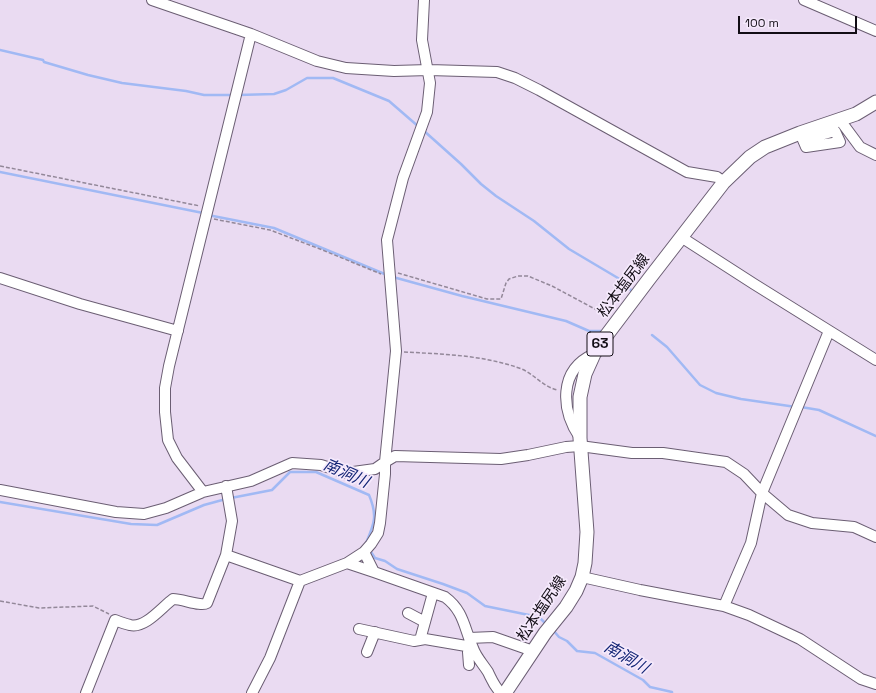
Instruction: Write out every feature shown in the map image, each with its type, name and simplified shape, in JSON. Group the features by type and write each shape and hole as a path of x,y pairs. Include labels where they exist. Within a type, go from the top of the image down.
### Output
{"main road":[{"name":"松本塩尻線","path":"508,691 545,633 566,607 576,591 582,577 585,563 587,532 580,442 580,397 585,374 594,354 617,321 724,182 750,157 765,147 856,114 876,102"}],"street":[{"path":"152,0 251,34 317,61 346,68 394,72 428,70 497,72 506,74 539,90 687,172 717,177 724,182"},
{"path":"226,555 300,581 347,563 364,552 378,533 396,351 387,240 403,178 427,112 430,83 422,40 424,0"},
{"path":"804,0 876,31"},
{"path":"203,492 177,458 168,440 165,412 165,388 251,34"},
{"path":"840,120 860,148 876,155"},
{"path":"681,237 876,360"},
{"path":"0,278 80,304 178,331"},
{"path":"724,606 751,543 762,493 829,331"},
{"path":"580,442 567,410 566,392 568,381 577,366 583,360 594,354"},
{"path":"0,490 116,512 144,514 166,508 203,492 251,481 292,463 321,465 346,473 375,469 395,456 501,459 566,447 580,442 632,453 663,453 726,462 744,474 762,493 788,515 812,523 854,527 876,537"},
{"path":"86,693 115,620 132,626 140,624 148,621 173,599 205,605 210,597 211,590 226,555 232,521 226,486"},
{"path":"364,552 374,572"},
{"path":"347,563 445,597 452,602 458,609 471,642 494,685 508,691"},
{"path":"582,577 724,606 749,615 800,639 862,679 876,684"},
{"path":"252,693 270,658 300,581"},
{"path":"420,640 432,593"},
{"path":"408,613 425,622"},
{"path":"359,629 414,641 425,639 471,642 493,637 533,651"},
{"path":"367,652 375,632"},
{"path":"469,665 468,652 471,642"}],"path":[{"path":"0,166 207,213 270,230 390,275 487,299 501,299 508,279 518,276 528,276 552,286 617,321"},
{"path":"396,351 472,356 519,368 529,373 546,387 566,392"},
{"path":"0,601 39,608 93,606 110,614 115,620"}],"waterway":[{"path":"0,50 43,60 44,62 88,75 122,83 186,91 204,95 233,95"},
{"path":"238,95 274,94 286,90 307,78 333,78 389,101 419,127"},
{"path":"423,130 496,196 534,221 569,249 628,284 632,293"},
{"path":"0,172 203,213"},
{"path":"208,215 274,228 387,275"},
{"path":"393,277 462,296 566,321 589,331 601,331"},
{"path":"652,335 667,347 700,385 716,393 741,399 796,407"},
{"path":"801,407 819,410 876,436"},
{"name":"南洞川","path":"231,498 272,490 290,472 316,472 369,495 372,502 374,520 366,543 367,545"},
{"name":"南洞川","path":"0,502 131,524 157,525 204,505 226,499"},
{"name":"南洞川","path":"369,549 375,558 385,561 397,569 467,593 485,606 529,615 541,619 546,624"},
{"name":"南洞川","path":"553,630 559,637 567,641 577,651 595,653 643,680 650,687 672,693"}]}
